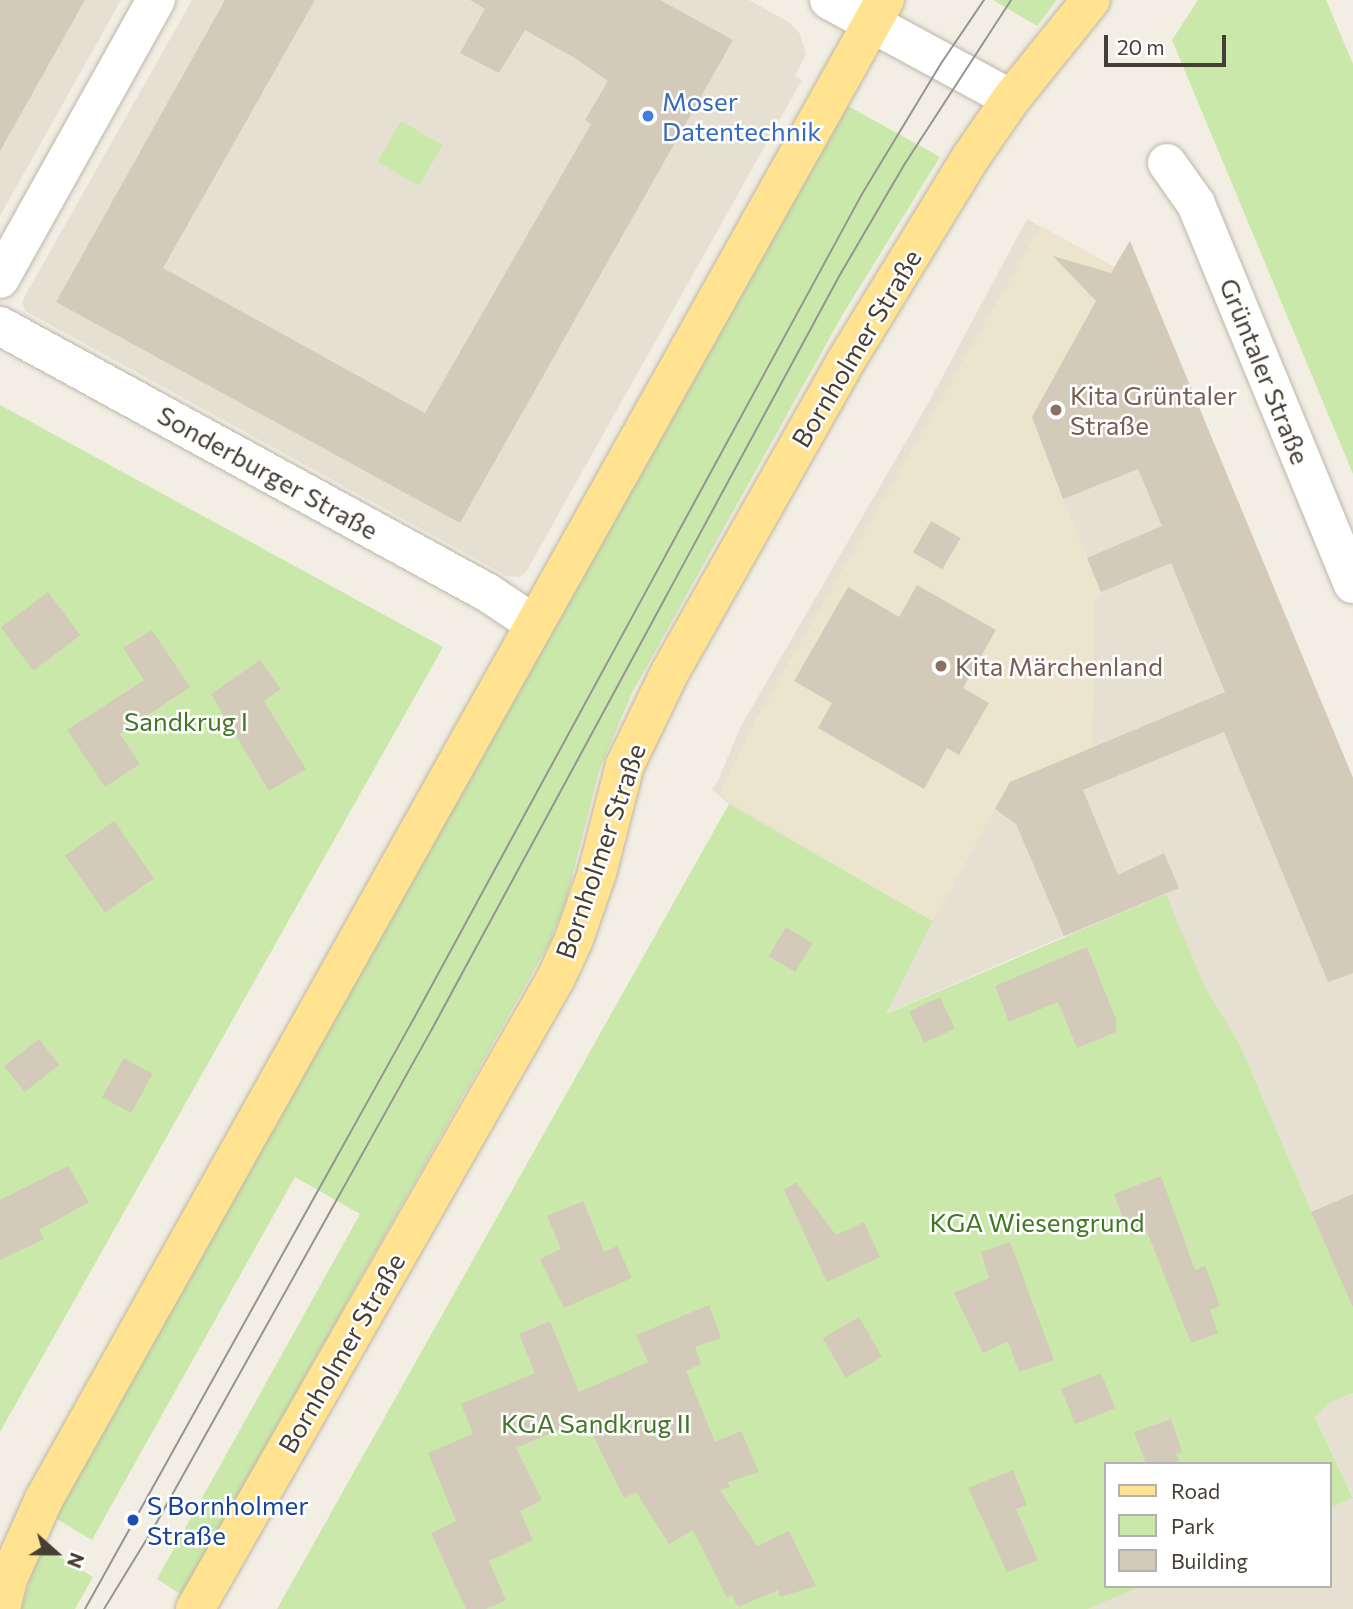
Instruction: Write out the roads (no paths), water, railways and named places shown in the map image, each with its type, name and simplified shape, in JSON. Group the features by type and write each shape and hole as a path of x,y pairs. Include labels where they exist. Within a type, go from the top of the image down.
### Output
{"main road":[{"name":"Bornholmer Straße","path":"195,1609 555,978 574,939 597,873 625,765 670,672 844,364 971,157 1011,99 1091,0"},
{"path":"1,1609 8,1579 44,1499 878,11"}],"street":[{"path":"0,279 156,0"},
{"path":"829,0 878,11 1011,99"},
{"name":"Grüntaler Straße","path":"1167,163 1196,204 1353,584"},
{"name":"Sonderburger Straße","path":"0,326 481,589 533,623"}],"tram line":[{"path":"85,1609 413,1020 862,194 942,62 984,0"},
{"path":"104,1609 153,1529 432,1029 841,273 904,165 1011,0"}],"place":[{"name":"Moser Datentechnik","path":"648,116"},
{"name":"Kita Grüntaler Straße","path":"1056,410"},
{"name":"Kita Märchenland","path":"941,666"},
{"name":"S Bornholmer Straße","path":"133,1520"}],"park label":[{"name":"Sandkrug I","path":"186,721"},
{"name":"KGA Wiesengrund","path":"1037,1222"},
{"name":"KGA Sandkrug II","path":"596,1423"}]}
